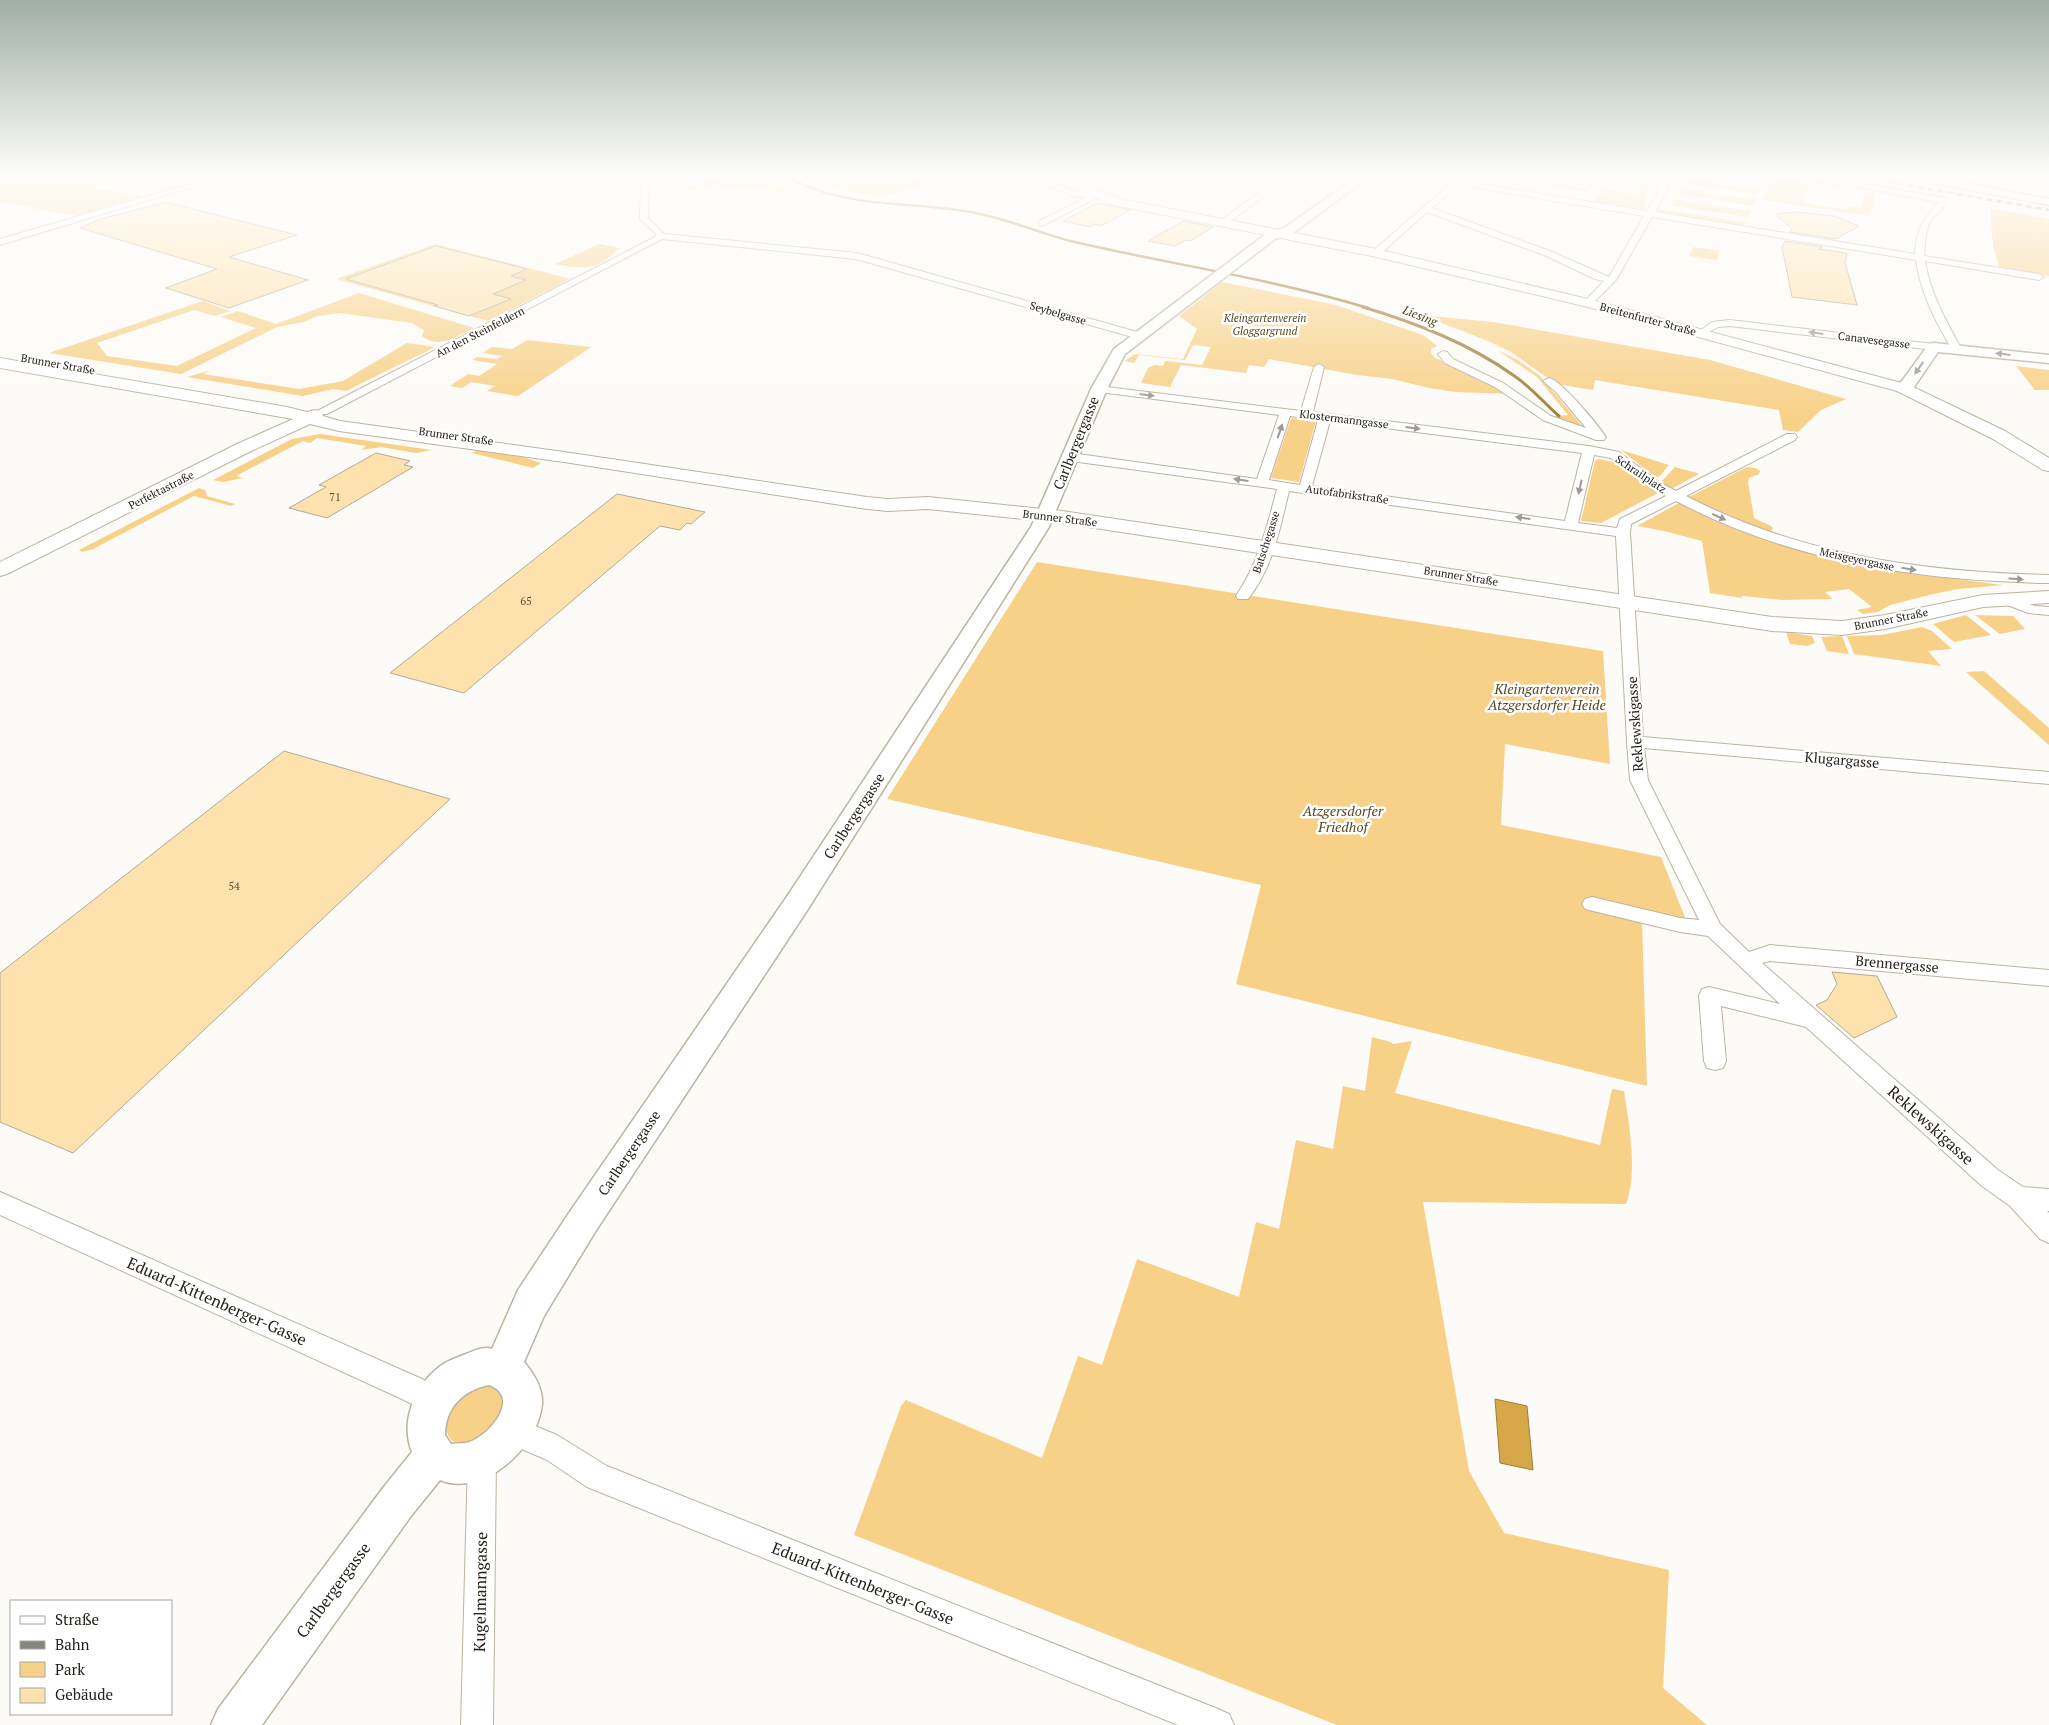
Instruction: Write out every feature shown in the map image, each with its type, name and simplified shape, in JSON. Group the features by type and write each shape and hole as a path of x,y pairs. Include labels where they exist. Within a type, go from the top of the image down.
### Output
{"main road":[{"path":"1227,268 1243,256"},
{"name":"Breitenfurter Straße","path":"1391,256 1588,303 1903,388 1999,436 2049,466"},
{"name":"Brunner Straße","path":"0,355 283,402 315,415 326,424 358,429 555,456 866,503 888,505 915,502 1046,516 1267,547 1772,624 1828,629 1885,622 1953,606 2005,599 2049,596"},
{"name":"Brunner Straße","path":"0,362 288,412 315,415"},
{"name":"Perfektastraße","path":"0,570 243,448 315,415"}],"street":[{"name":"An den Steinfeldern","path":"315,415 626,256"},
{"name":"Seybelgasse","path":"859,256 1140,336"},
{"path":"1554,256 1598,277 1611,280"},
{"path":"1588,303 1611,280 1625,256"},
{"path":"1911,256 2039,277"},
{"path":"1920,258 1935,310 1956,348"},
{"name":"Carlbergergasse","path":"503,1368 531,1303 557,1262 802,895 1046,516 1099,389 1119,352 1227,268"},
{"name":"Canavesegasse","path":"1702,333 1716,324 1730,323 2049,359"},
{"path":"1903,388 1908,384 1934,347"},
{"path":"1444,354 1449,361 1499,385 1547,418 1600,437"},
{"path":"1306,415 1318,367"},
{"path":"1550,381 1615,455"},
{"name":"Klostermanngasse","path":"1099,389 1589,450"},
{"path":"1262,483 1286,412"},
{"path":"1305,488 1325,417"},
{"path":"1675,496 1790,437"},
{"path":"1571,525 1589,450"},
{"name":"Schrailplatz","path":"1589,450 1615,455 1655,485 1675,496"},
{"name":"Autofabrikstraße","path":"1071,457 1623,532"},
{"name":"Batschegasse","path":"1243,596 1251,588 1267,547 1284,486"},
{"name":"Schrailplatz","path":"1623,532 1625,522 1675,496"},
{"name":"Meisgeyergasse","path":"1675,496 1740,526 1830,555 1939,574 2049,579"},
{"name":"Reklewskigasse","path":"1623,532 1635,742 1639,780 1713,929 1746,961 1990,1178 2019,1198 2049,1230"},
{"name":"Brunner Straße","path":"2005,599 2033,610 2049,611"},
{"name":"Klugargasse","path":"1635,742 2049,778"},
{"path":"1592,904 1680,925 1713,929"},
{"name":"Brennergasse","path":"1746,961 1770,953 2049,978"},
{"name":"Reklewskigasse","path":"1715,1061 1709,995 1812,1019"},
{"path":"2019,1198 2049,1200"},
{"name":"Eduard-Kittenberger-Gasse","path":"0,1203 412,1389 434,1401"},
{"path":"490,1366 503,1368 516,1378 522,1392 522,1411 513,1430 494,1452 482,1459 464,1465 448,1464 434,1456 427,1446 424,1432 427,1416 434,1401 445,1387 459,1376 474,1369 490,1366"},
{"name":"Eduard-Kittenberger-Gasse","path":"513,1430 540,1439 561,1450 596,1477 1218,1725"},
{"name":"Carlbergergasse","path":"234,1725 397,1502 434,1456"},
{"name":"Kugelmanngasse","path":"477,1725 482,1459"}],"green space":[{"path":"400,256 484,256 570,279 488,321 336,279"},
{"path":"572,256 610,256 597,265 583,268 555,264"},
{"path":"1692,256 1718,256 1717,260"},
{"path":"1996,256 2049,256 2049,276 2008,268 2000,269"},
{"name":"Kleingartenverein Gloggargrund","path":"1222,282 1336,305 1423,335 1437,346 1431,349 1431,353 1435,358 1468,371 1510,394 1456,392 1392,379 1357,375 1269,359 1264,367 1249,365 1246,373 1181,365 1170,387 1141,383 1148,368 1155,365 1163,366 1165,361 1202,365 1211,347 1193,345 1185,360 1139,355 1134,363 1125,361 1135,354 1183,359 1197,329 1179,316"},
{"path":"359,293 474,328 455,338 435,342 422,336 424,330 412,323 340,313 318,316 304,322 277,327 181,374 49,353 203,301 230,311 215,316 194,310 97,343 107,356 177,366 256,328 221,317 238,311 276,324"},
{"path":"1421,315 1493,322 1710,360 1846,399 1821,410 1798,432 1783,430 1779,410 1595,380 1593,390 1556,384 1511,352"},
{"path":"527,340 591,347 518,396 487,391 495,386 471,382 462,388 450,386 468,374 479,376 497,364 472,360 477,357 497,359 502,356 483,353 492,347 512,349"},
{"path":"407,343 435,347 346,391 333,389 303,396 187,377 211,370 203,374 299,389 343,381"},
{"path":"1497,350 1518,360 1540,376 1582,426 1576,427 1549,417 1568,415 1537,377"},
{"path":"2016,366 2049,370 2049,390 2035,390"},
{"path":"1291,418 1316,421 1299,482 1271,478"},
{"path":"320,434 432,450 416,453 381,447 361,450 366,446 317,438 310,443 303,441 236,476 243,478 223,482 213,480 292,439"},
{"path":"477,450 523,457 541,463 533,468 472,453"},
{"path":"1621,450 1669,465 1659,477 1655,477"},
{"path":"1600,459 1616,463 1658,493 1601,523 1581,521 1595,460"},
{"path":"1675,467 1699,474 1673,488 1668,487 1662,481"},
{"path":"1747,467 1760,471 1759,474 1749,478 1748,482 1754,518 1771,526 1773,528 1771,531 1757,529 1687,498"},
{"path":"199,488 205,490 207,496 235,504 231,506 194,496 93,549 82,552 79,550"},
{"path":"1679,503 1740,530 1846,562 1910,573 2003,585 1958,589 1933,594 1890,605 1878,612 1863,614 1857,610 1872,607 1849,589 1825,592 1833,599 1782,600 1742,596 1742,598 1710,593 1702,541 1637,526"},
{"path":"1037,562 1603,651 1610,764 1505,744 1501,825 1661,857 1690,930 1642,921 1647,1086 1236,984 1261,885 887,799"},
{"path":"1966,615 1991,635 1954,642 1933,624"},
{"path":"1975,615 2013,616 2025,629 2000,634"},
{"path":"1922,627 1932,631 1952,649 1928,651 1941,666 1854,654 1847,636 1882,635"},
{"path":"1786,632 1812,636 1815,643 1807,646 1790,644"},
{"path":"1842,636 1849,654 1827,651 1821,637"},
{"path":"1984,671 2049,728 2049,745 1966,672"},
{"path":"1372,1037 1393,1044 1412,1041 1395,1093 1600,1145 1612,1089 1624,1091 1632,1163 1630,1191 1626,1204 1423,1202 1469,1471 1504,1533 1669,1570 1663,1688 1707,1725 1337,1725 854,1535 901,1406 906,1400 1042,1458 1078,1356 1102,1365 1137,1259 1239,1297 1256,1222 1279,1229 1296,1140 1333,1149 1343,1086 1365,1091"},
{"path":"486,1384 495,1386 502,1391 505,1412 489,1436 463,1444 454,1442 446,1428 451,1409 464,1392"}],"shaded area":[{"path":"1495,1399 1527,1406 1533,1470 1500,1463"}],"building":[{"path":"175,256 231,256 229,257 308,280 229,308 166,288 217,269"},
{"path":"407,256 478,256 527,269 511,276 526,280 493,294 511,299 469,316 434,306 438,305 346,279"},
{"path":"1784,256 1846,256 1845,263 1857,305 1792,297"},
{"path":"376,453 410,461 404,465 413,467 327,518 289,508 326,487 319,485"},
{"path":"617,494 705,512 691,524 687,523 680,530 660,526 464,693 390,673"},
{"path":"284,751 450,799 73,1153 0,1122 0,973"},
{"path":"1832,972 1877,976 1897,1017 1854,1038 1816,1005 1827,1000 1837,984"}],"waterway":[{"name":"Liesing","path":"1142,256 1260,280 1368,308"},
{"name":"Liesing","path":"1363,307 1422,327 1478,353 1519,379 1559,416"}],"park label":[{"name":"Kleingartenverein Atzgersdorfer Heide","path":"1547,698"},
{"name":"Atzgersdorfer Friedhof","path":"1343,820"}]}
